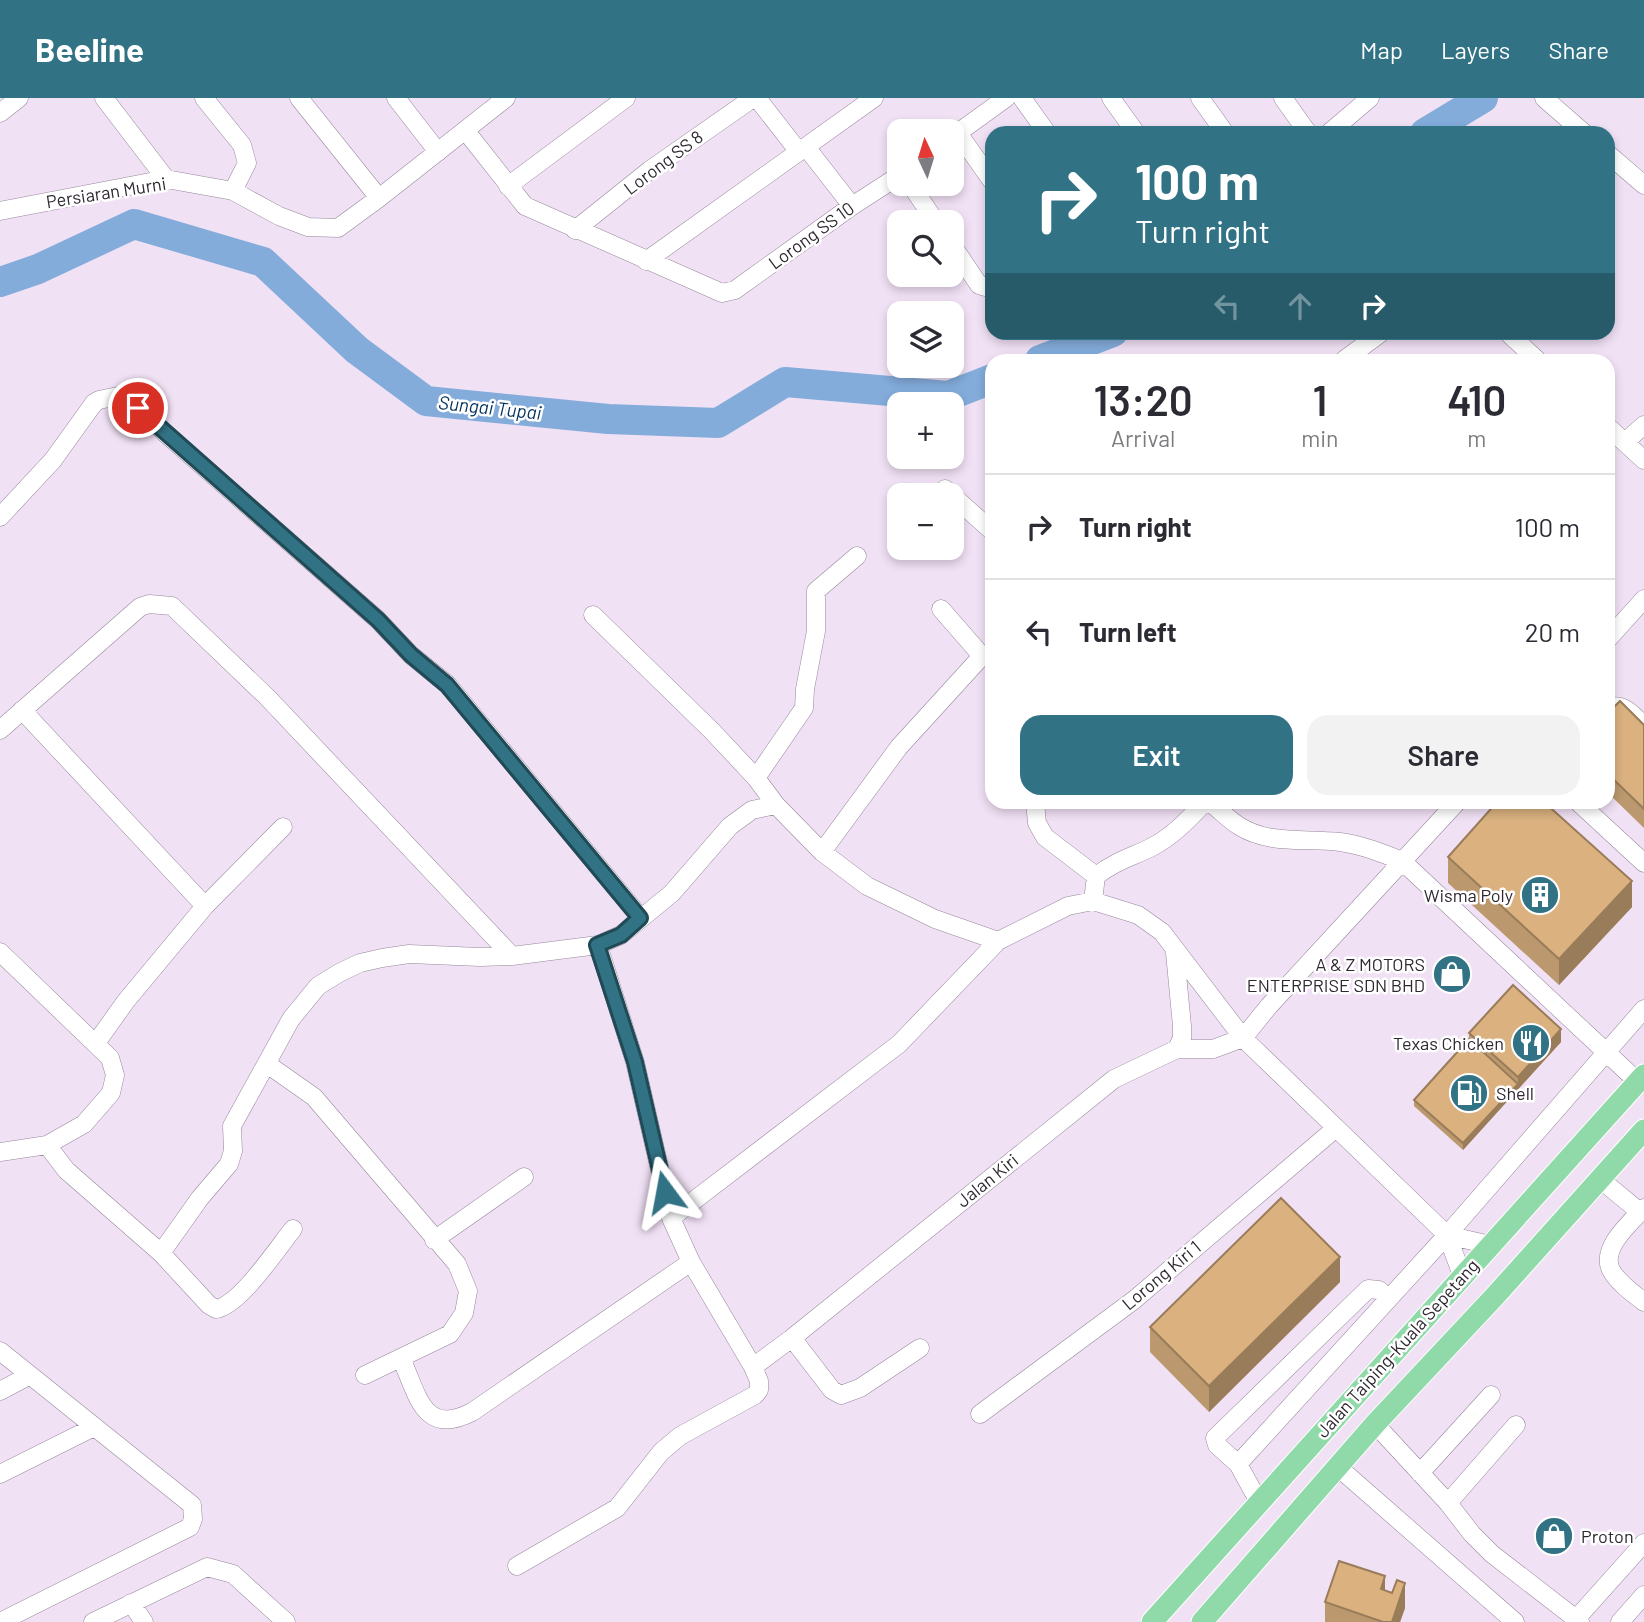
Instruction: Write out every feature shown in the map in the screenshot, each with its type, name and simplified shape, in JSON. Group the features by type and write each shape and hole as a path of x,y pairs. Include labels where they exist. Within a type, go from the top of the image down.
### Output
{"main road":[{"name":"Jalan Taiping-Kuala Sepetang","path":"1152,1622 1641,1079"},
{"name":"Jalan Taiping-Kuala Sepetang","path":"1202,1622 1375,1424 1495,1296 1644,1130"}],"street":[{"path":"0,113 19,98"},
{"path":"104,98 166,179"},
{"path":"204,98 242,145 247,163 233,191"},
{"path":"299,98 379,198"},
{"path":"396,98 438,152"},
{"name":"Persiaran Murni","path":"0,211 166,179 233,191 279,216 308,227 338,228 506,98"},
{"path":"508,186 626,98"},
{"path":"465,130 524,206 646,261 874,98"},
{"path":"964,128 1006,98"},
{"path":"1021,98 1042,126"},
{"path":"1111,98 1131,126"},
{"path":"1200,98 1220,126"},
{"path":"1283,98 1303,126"},
{"path":"1337,126 1370,98"},
{"path":"745,100 803,149 852,206"},
{"name":"Lorong SS 8","path":"575,230 650,170 745,100"},
{"path":"1547,101 1576,126"},
{"path":"964,146 985,172"},
{"path":"1615,160 1644,185"},
{"name":"Lorong SS 10","path":"646,261 722,293 734,290 887,183"},
{"path":"964,259 985,284"},
{"path":"1352,354 1371,340"},
{"path":"1515,340 1530,354"},
{"path":"0,517 53,460 94,403 118,396 131,400 447,685 640,918"},
{"path":"1625,442 1644,425"},
{"path":"1615,433 1644,460"},
{"path":"964,506 985,525"},
{"path":"757,778 804,708 804,689 816,631 816,591 857,556"},
{"path":"1615,631 1644,599"},
{"path":"0,730 140,607 149,604 172,606 268,698 512,956"},
{"path":"822,852 899,747 982,656 941,609"},
{"path":"593,615 757,778 776,805 822,852 867,886 935,919 998,941"},
{"path":"1615,705 1621,706 1644,725"},
{"path":"22,710 205,906"},
{"path":"162,1253 200,1198 229,1164 233,1151 232,1126 291,1019 318,986 339,972 360,963 409,954 512,956 597,945 621,935 672,893 730,826 752,810 776,805"},
{"path":"1036,809 1037,823 1045,837 1096,876"},
{"path":"1093,901 1096,876 1114,862 1151,847 1179,829 1200,809"},
{"path":"1216,809 1239,826 1258,834 1276,839 1339,842 1364,847 1402,861 1605,1051 1641,1079"},
{"path":"1243,1038 1269,1006 1450,809"},
{"path":"1586,809 1644,863"},
{"path":"96,1043 205,906 283,827"},
{"path":"671,1218 900,1044 998,941 1069,906 1093,901 1138,915 1162,932 1243,1038 1447,1236 1462,1275"},
{"path":"517,1566 617,1508 661,1452 680,1436 755,1395 759,1390 759,1381 752,1367 691,1262 671,1218 635,1062 597,945"},
{"path":"0,952 96,1043 110,1058 115,1075 111,1093 84,1124 47,1145 0,1152"},
{"path":"1175,952 1182,1026 1182,1038 1177,1049"},
{"path":"1238,1464 1447,1236 1644,1009"},
{"name":"Jalan Kiri","path":"752,1367 792,1338 1114,1079 1177,1049 1213,1049 1243,1038"},
{"path":"267,1064 314,1097 457,1264 468,1291 464,1313 450,1334 365,1376"},
{"name":"Lorong Kiri 1","path":"980,1414 1134,1300 1336,1128"},
{"path":"47,1145 66,1170 162,1253 209,1305 216,1309 226,1308 239,1296 293,1229"},
{"path":"434,1240 524,1177"},
{"path":"1600,1179 1642,1210 1613,1243 1610,1262 1611,1270 1644,1302"},
{"path":"1447,1236 1490,1245"},
{"path":"401,1358 426,1412 439,1420 457,1420 691,1262"},
{"path":"1259,1502 1238,1464 1217,1445 1215,1437 1367,1289 1380,1290 1388,1298"},
{"path":"792,1338 832,1390 842,1395 860,1388 920,1348"},
{"path":"0,1351 192,1506 193,1519 190,1527 0,1622"},
{"path":"0,1391 30,1375"},
{"path":"1420,1473 1491,1395"},
{"path":"1375,1424 1492,1554 1578,1620 1644,1543"},
{"path":"1448,1503 1516,1425"},
{"path":"0,1474 94,1427"},
{"path":"1338,1467 1515,1622"},
{"path":"93,1622 207,1567 233,1574 286,1622"},
{"path":"1620,1622 1644,1595"},
{"path":"131,1603 144,1622"}],"building":[{"path":"1620,701 1644,725 1644,809 1615,781 1615,706"},
{"name":"Wisma Poly","path":"1491,809 1552,809 1632,881 1559,959 1448,857"},
{"path":"1513,985 1561,1029 1518,1077 1469,1033"},
{"path":"1469,1039 1518,1084 1463,1143 1414,1100"},
{"path":"1281,1198 1340,1257 1209,1386 1150,1327"},
{"path":"1339,1561 1385,1576 1381,1589 1392,1593 1397,1580 1405,1583 1392,1622 1383,1622 1325,1602"}],"waterway":[{"name":"Sungai Tupai","path":"1437,126 1483,98"},
{"name":"Sungai Tupai","path":"0,282 38,269 134,224 263,262 357,350 426,401 608,419 718,423 785,382 948,396 985,382"},
{"name":"Sungai Tupai","path":"1056,354 1092,340"}],"place":[{"name":"Wisma Poly","path":"1540,895"},
{"name":"A & Z MOTORS ENTERPRISE SDN BHD","path":"1452,974"},
{"name":"Texas Chicken","path":"1531,1043"},
{"name":"Shell","path":"1469,1093"},
{"name":"Proton","path":"1554,1536"}],"route":[{"path":"138,408 378,620 411,655 447,685 640,918 621,935 597,945 635,1062 665,1192"}]}
